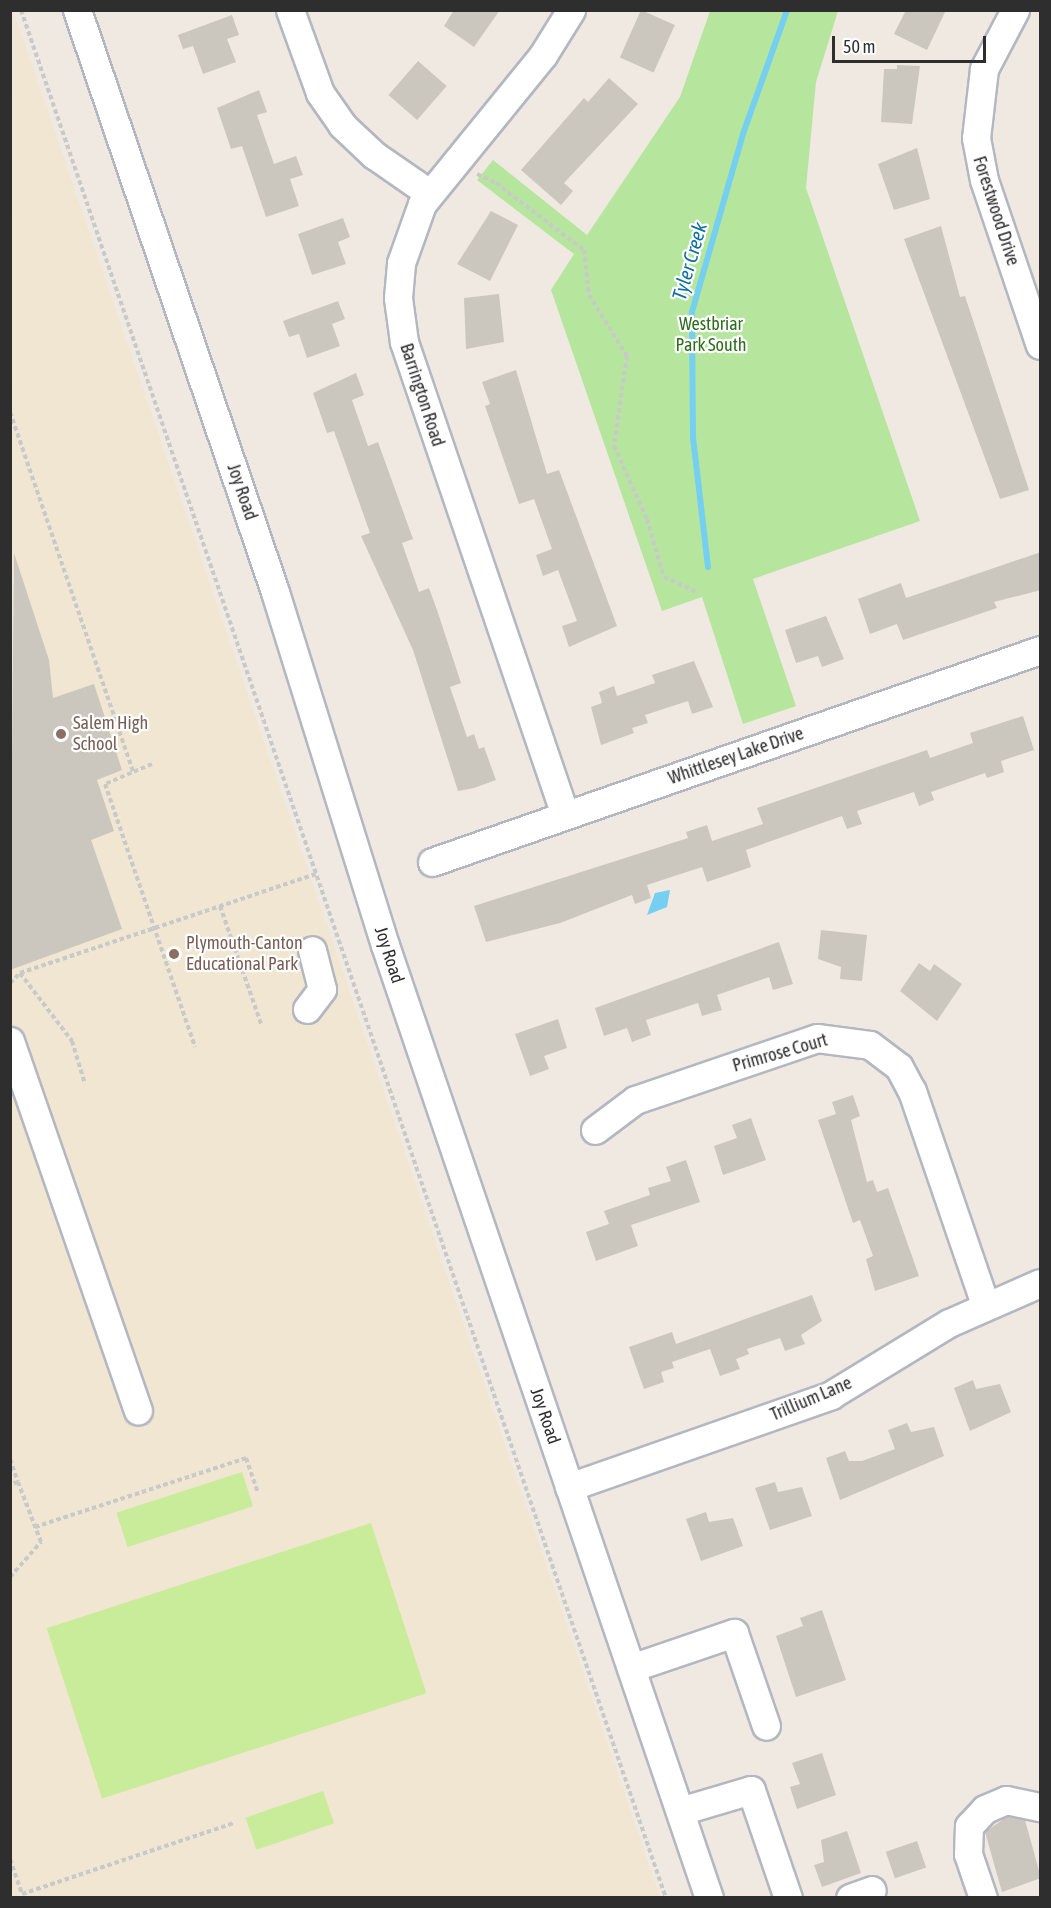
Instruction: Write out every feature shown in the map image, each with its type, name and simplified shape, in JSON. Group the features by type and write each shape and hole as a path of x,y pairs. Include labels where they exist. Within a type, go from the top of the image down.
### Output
{"street":[{"name":"Joy Road","path":"77,10 569,1487 709,1898"},
{"path":"290,10 320,93 342,125 374,156 429,193"},
{"name":"Barrington Road","path":"565,815 399,320 401,263 429,193 543,55 571,10"},
{"name":"Forestwood Drive","path":"1015,10 984,69 975,138 984,180 1041,345"},
{"name":"Whittlesey Lake Drive","path":"432,862 1041,651"},
{"path":"307,1009 322,989 312,950"},
{"name":"Primrose Court","path":"595,1130 634,1100 817,1038 870,1045 899,1067 912,1091 985,1304"},
{"path":"10,1041 138,1410"},
{"name":"Trillium Lane","path":"569,1487 831,1395 985,1304 1041,1283"},
{"path":"631,1668 734,1633 766,1726"},
{"path":"680,1810 751,1790 788,1898"},
{"path":"983,1898 968,1854 969,1826 984,1809 1006,1800 1041,1807"}],"path":[{"path":"21,10 666,1898"},
{"path":"476,174 496,183 584,250 589,295 627,356 614,446 647,519 664,577 699,593"},
{"path":"10,412 133,772"},
{"path":"152,764 105,783 195,1047"},
{"path":"10,983 20,973 316,874"},
{"path":"220,906 261,1024"},
{"path":"20,973 72,1041 85,1084"},
{"path":"35,1527 246,1458 258,1492"},
{"path":"10,1459 40,1542 10,1577"},
{"path":"10,1484 18,1482"},
{"path":"10,1860 22,1894 234,1822"}],"shaded area":[{"name":"Plymouth-Canton Educational Park","path":"13,10 660,1897 11,1898"}],"green space":[{"name":"Westbriar Park South","path":"710,11 838,11 816,82 806,188 920,521 753,579 796,706 743,724 702,597 662,611 551,290 574,254 477,180 493,160 587,235 680,97"},
{"path":"242,1472 253,1506 128,1547 116,1513"},
{"path":"371,1523 426,1693 102,1799 47,1628"},
{"path":"323,1791 334,1823 257,1850 245,1818"}],"water":[{"path":"670,890 667,907 647,915 655,893"}],"building":[{"path":"454,10 500,10 474,47 444,26"},
{"path":"641,10 675,25 654,73 620,58"},
{"path":"906,10 946,10 927,50 894,34"},
{"path":"232,15 239,35 227,39 236,62 203,74 193,46 183,49 178,35"},
{"path":"418,61 447,86 417,120 388,95"},
{"path":"897,65 920,66 912,124 881,122 884,69 897,69"},
{"path":"609,78 638,104 564,183 573,191 561,205 521,170 584,98 588,102"},
{"path":"259,90 267,112 257,115 274,164 296,156 303,175 290,179 299,206 266,217 242,146 231,149 217,108"},
{"path":"917,148 930,199 894,210 878,164"},
{"path":"491,211 518,225 490,281 457,264"},
{"path":"343,218 350,237 338,242 346,264 312,275 298,234"},
{"path":"941,226 960,297 965,296 1029,490 1000,499 904,239"},
{"path":"499,294 504,342 466,349 464,298"},
{"path":"338,301 345,319 332,324 340,346 307,358 299,334 289,337 283,321"},
{"path":"516,370 547,474 559,470 617,626 569,647 562,626 577,621 558,570 543,576 536,555 552,549 534,499 519,504 485,406 490,404 482,382"},
{"path":"356,373 364,395 352,400 368,446 378,442 413,539 402,543 419,592 429,588 437,610 461,683 450,687 467,737 474,734 479,749 484,747 496,780 474,788 458,791 413,650 361,536 370,533 334,431 327,433 313,393"},
{"path":"1041,552 1041,590 994,602 997,608 903,640 897,624 870,634 858,599 901,583 906,598"},
{"name":"Salem High School","path":"14,553 49,660 53,698 94,684 122,770 97,780 114,831 91,840 122,929 10,970"},
{"path":"826,616 844,659 822,667 818,656 796,663 785,630"},
{"path":"694,661 713,707 692,714 688,701 645,715 648,723 632,728 634,733 601,745 591,707 602,703 599,692 614,686 617,696 655,683 652,675"},
{"path":"1023,716 1034,750 1001,761 1004,772 987,778 985,773 931,792 934,800 919,806 914,792 857,811 862,824 847,829 842,816 746,850 751,867 707,882 702,867 647,885 651,898 635,904 632,895 560,923 486,942 474,906 688,838 686,832 707,825 712,841 763,824 757,808 927,750 930,758 973,743 970,733"},
{"path":"821,930 867,935 862,981 840,979 841,967 818,959"},
{"path":"779,942 793,984 773,990 769,977 717,995 722,1010 702,1016 698,1003 646,1020 651,1035 632,1042 627,1028 604,1036 595,1008"},
{"path":"919,963 930,971 934,964 962,984 937,1021 900,991"},
{"path":"558,1019 567,1048 544,1056 549,1069 530,1076 515,1034"},
{"path":"853,1095 860,1116 851,1120 867,1182 873,1180 877,1192 888,1188 919,1276 875,1291 866,1259 873,1256 860,1220 853,1223 818,1120 836,1114 832,1102"},
{"path":"751,1118 766,1160 723,1175 714,1146 737,1138 732,1125"},
{"path":"686,1160 700,1202 631,1225 638,1246 596,1261 586,1232 609,1224 604,1211 650,1195 648,1188 671,1181 666,1167"},
{"path":"812,1295 822,1321 801,1335 805,1344 785,1351 780,1338 747,1349 749,1354 736,1359 740,1369 720,1376 710,1349 672,1362 674,1368 661,1372 664,1382 644,1389 629,1347 672,1332 676,1344"},
{"path":"973,1380 976,1389 1000,1384 1011,1412 970,1431 954,1388"},
{"path":"907,1423 911,1432 934,1427 944,1456 840,1500 826,1458 845,1451 849,1461 862,1461 895,1449 888,1430"},
{"path":"775,1482 778,1492 802,1487 812,1516 770,1530 755,1488"},
{"path":"706,1512 709,1522 733,1518 743,1546 701,1561 686,1519"},
{"path":"822,1610 846,1680 796,1697 776,1636 803,1626 800,1618"},
{"path":"822,1753 836,1795 797,1809 790,1787 800,1784 792,1763"},
{"path":"1008,1816 1025,1820 1041,1878 1002,1892 985,1832"},
{"path":"847,1831 861,1873 822,1887 814,1865 824,1862 821,1840"},
{"path":"917,1841 926,1867 895,1878 886,1852"}],"waterway":[{"name":"Tyler Creek","path":"708,567 693,437 692,312 744,131 787,10"}],"place":[{"name":"Salem High School","path":"61,734"},
{"name":"Plymouth-Canton Educational Park","path":"174,954"}]}
